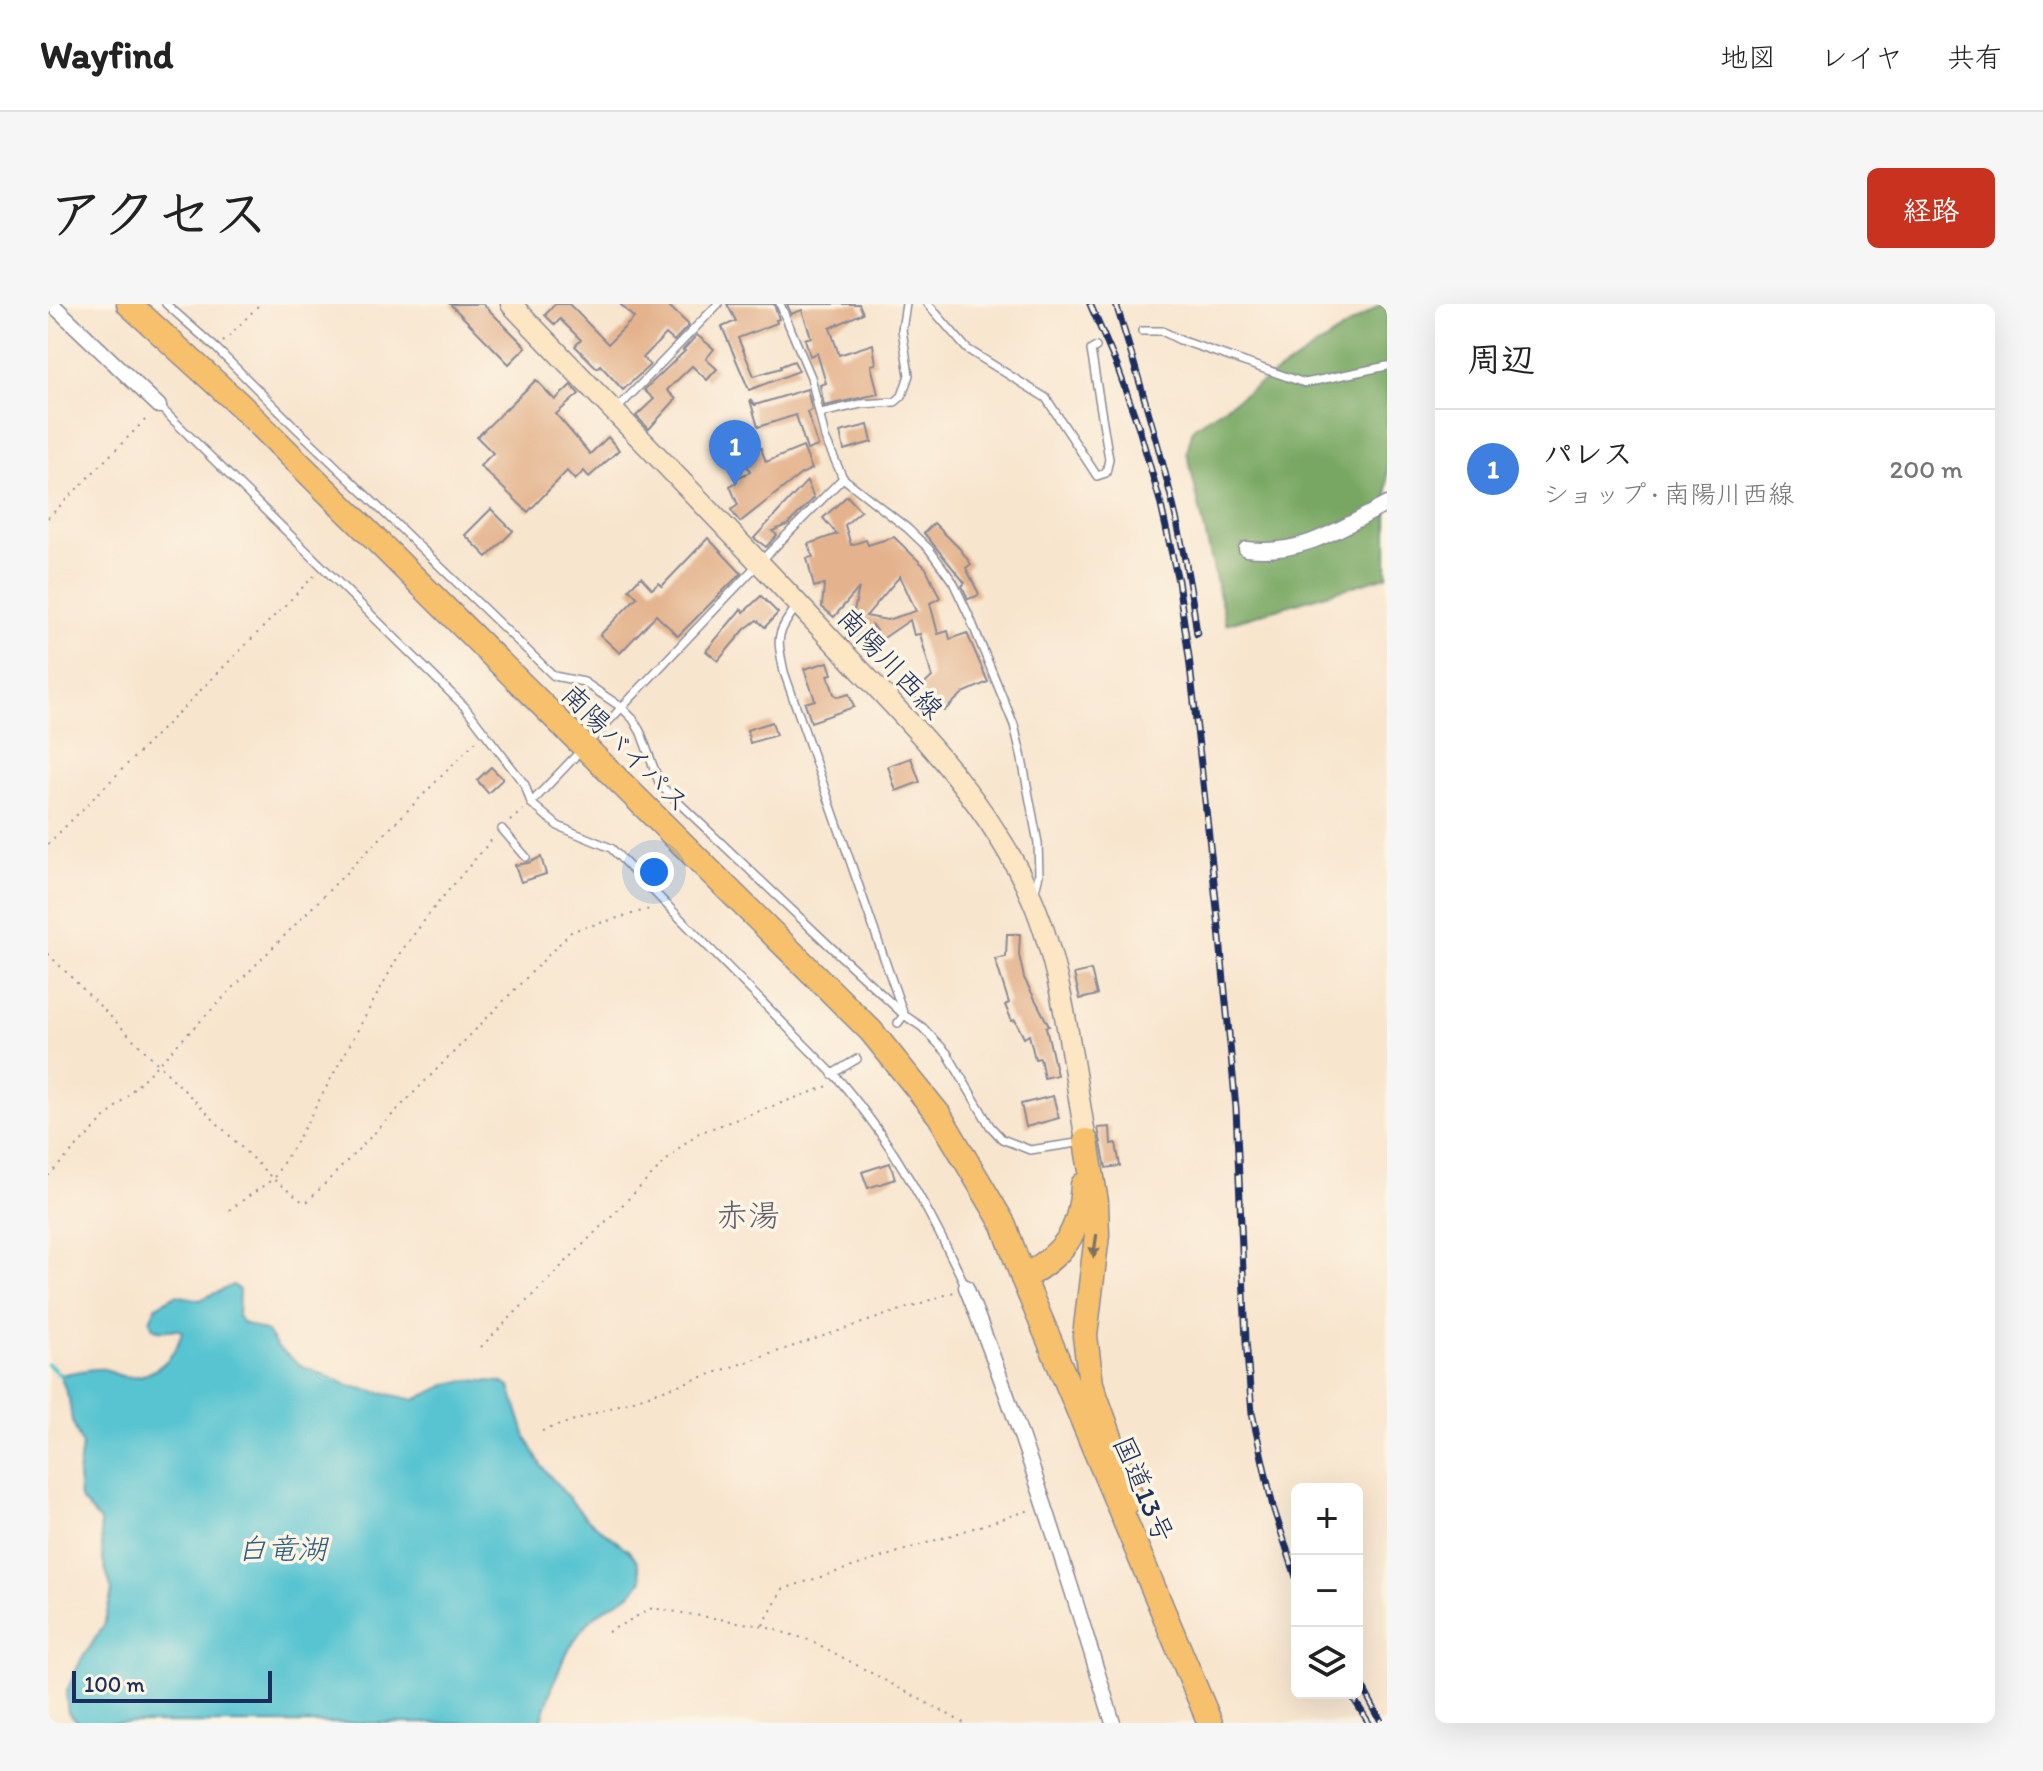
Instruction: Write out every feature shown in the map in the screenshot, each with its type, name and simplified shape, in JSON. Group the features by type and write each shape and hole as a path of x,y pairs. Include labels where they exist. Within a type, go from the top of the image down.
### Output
{"highway":[{"name":"南陽バイパス","path":"129,304 240,405 871,1031 939,1115 1004,1225 1023,1278"},
{"path":"1023,1278 1053,1260 1070,1238 1082,1211 1086,1141"},
{"path":"1086,1141 1096,1202 1097,1235 1085,1336 1091,1384 1154,1561 1158,1602"},
{"name":"国道13号","path":"1023,1278 1210,1723"}],"main road":[{"name":"南陽川西線","path":"511,304 799,604 970,792 997,833 1032,900 1059,991 1086,1141"}],"street":[{"path":"52,304 159,406"},
{"path":"1246,549 1263,551 1304,545 1324,538 1387,504"},
{"path":"966,1287 1047,1505 1113,1723"}],"lane":[{"path":"166,304 217,349 554,676 584,682 621,707 641,733 660,785 904,1015 922,1027 947,1053 990,1126 1002,1139 1030,1150 1086,1141"},
{"path":"614,413 718,304"},
{"path":"780,304 811,377 831,455 843,478 929,549 953,582 970,618 1014,725 1021,754 1038,843 1039,875 1032,900"},
{"path":"821,413 861,404 895,402 902,396 909,375 902,330 906,304"},
{"path":"928,304 967,349 1046,398 1097,476 1106,473 1109,459 1091,350 1096,347"},
{"path":"1142,331 1162,331 1305,383 1387,366"},
{"path":"159,406 465,707 525,785 531,803 558,826 611,848 841,1082 875,1123 895,1154 930,1212 966,1287"},
{"path":"531,803 843,478"},
{"path":"799,604 778,638 784,672 904,1015"},
{"path":"502,829 526,857"},
{"path":"898,1023 904,1015"},
{"path":"832,1074 857,1059"}],"path":[{"path":"217,349 260,304"},
{"path":"48,518 159,406"},
{"path":"48,844 323,566"},
{"path":"48,1176 486,731"},
{"path":"229,1210 273,1179 400,953 436,905 502,829 531,803"},
{"path":"48,954 273,1179 303,1202 308,1201 572,931 665,904"},
{"path":"481,1347 681,1146 699,1133 841,1082"},
{"path":"542,1431 966,1287"},
{"path":"762,1626 783,1589 1047,1505"},
{"path":"608,1632 652,1608 762,1626 812,1641 964,1723"}],"green space":[{"path":"1381,304 1387,304 1387,576 1226,624 1187,452 1193,428"}],"water":[{"name":"白竜湖","path":"233,1285 239,1290 238,1316 243,1323 267,1332 277,1347 300,1365 351,1386 415,1400 448,1384 468,1380 501,1382 510,1387 526,1437 542,1467 585,1517 629,1551 637,1561 642,1579 638,1585 587,1624 569,1649 555,1678 541,1723 79,1723 68,1713 66,1693 80,1662 104,1625 112,1591 103,1560 100,1521 80,1499 78,1476 82,1445 60,1375 99,1369 133,1377 152,1371 174,1351 182,1331 153,1328 150,1321 156,1306 176,1295 200,1300"}],"building":[{"path":"450,304 483,304 526,347 509,364"},
{"path":"555,304 569,304 608,344 634,318 620,304 667,304 689,325 674,341 666,334 643,358 650,365 623,390 600,365 597,368 575,346 581,340 560,319 555,325 545,315"},
{"path":"727,304 774,304 779,319 777,323 738,338 754,376 794,361 799,371 749,390 722,327 736,321"},
{"path":"787,304 859,304 863,313 830,328 839,355 873,344 876,364 871,365 878,394 824,406 820,385 826,383 817,353 810,356 805,339 811,337 802,310 791,314"},
{"path":"697,335 714,349 706,359 717,369 707,380 692,366 667,390 676,399 649,429 636,416 654,399 644,390 685,351"},
{"path":"536,380 555,400 571,385 579,394 556,414 590,454 608,437 619,450 589,477 584,471 575,480 567,471 528,512 480,466 493,453 477,437"},
{"path":"807,389 812,410 807,412 818,446 807,450 796,415 758,427 750,400 755,405"},
{"path":"868,425 872,442 844,450 840,432"},
{"path":"803,447 812,469 801,474 740,522 731,510 738,505 730,486 737,482 736,478 750,472 743,456 761,448 766,462"},
{"path":"807,481 814,498 787,525 772,531 777,535 766,547 754,538"},
{"path":"847,496 861,511 845,525 851,545 866,540 868,545 894,537 926,568 940,598 930,603 938,634 948,631 950,639 967,633 988,682 963,693 944,711 934,700 926,708 913,695 932,677 920,634 914,635 910,620 882,639 872,625 869,640 850,635 848,638 859,588 834,617 822,607 824,584 814,587 807,558 813,557 808,544 837,534 823,518","holes":["900,576 916,611 887,620 866,616"]},
{"path":"491,509 513,531 487,557 465,535"},
{"path":"934,523 971,564 966,568 979,594 977,596 968,599 962,586 965,583 924,533"},
{"path":"708,538 741,573 678,636 656,615 620,653 600,635 637,597 629,589 641,577 652,589 659,583 662,586"},
{"path":"761,596 778,613 765,627 757,620 745,629 718,661 706,651 741,609 744,612"},
{"path":"828,662 834,694 838,697 849,694 854,707 811,722 805,703 815,700 804,669"},
{"path":"772,722 776,735 750,743 747,730"},
{"path":"911,758 920,782 896,791 888,766"},
{"path":"491,767 503,779 488,793 477,780"},
{"path":"541,857 546,874 521,882 515,865"},
{"path":"1007,934 1020,934 1019,955 1024,978 1049,1026 1046,1027 1057,1075 1044,1078 1040,1058 1035,1059 1029,1035 1024,1038 1005,1005 1009,1003 995,959 1006,957"},
{"path":"1091,970 1097,995 1080,999 1074,974"},
{"path":"1053,1096 1059,1118 1026,1127 1021,1104"},
{"path":"1110,1127 1111,1144 1116,1143 1120,1166 1106,1168 1098,1128"},
{"path":"890,1163 895,1179 868,1188 862,1172"}],"waterway":[{"path":"48,1364 60,1375"}],"railway":[{"path":"1090,304 1138,425 1160,501 1178,581 1218,918 1236,1108 1252,1413 1273,1507 1291,1562"},
{"path":"1116,304 1174,508 1197,634"},
{"path":"1363,1688 1382,1723"},
{"path":"1354,1699 1369,1723"}],"place":[{"name":"パレス","path":"735,486"}],"district":[{"name":"赤湯","path":"748,1215"}]}
